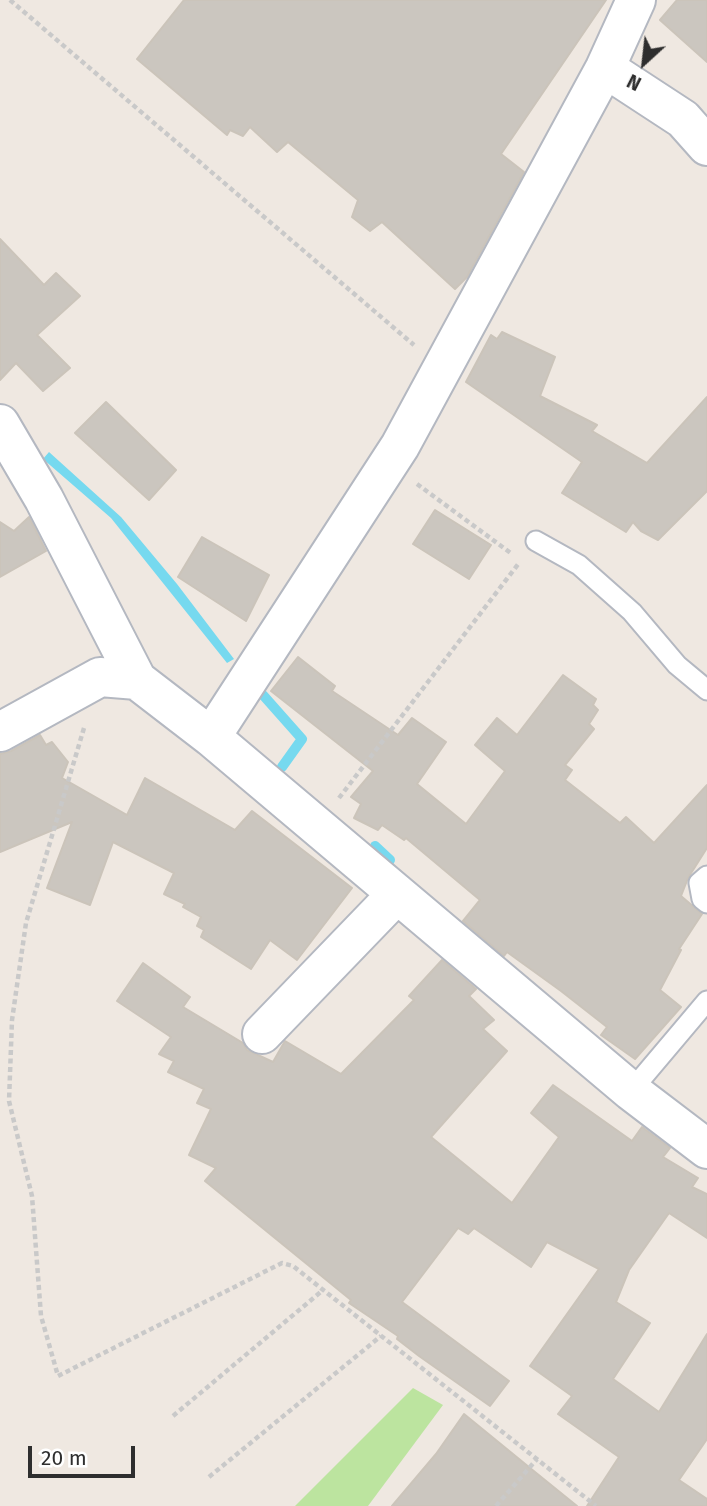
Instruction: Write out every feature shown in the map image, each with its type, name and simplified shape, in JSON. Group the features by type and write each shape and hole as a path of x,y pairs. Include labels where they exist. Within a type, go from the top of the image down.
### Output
{"street":[{"path":"211,737 389,463 605,68 636,0"},
{"path":"605,68 683,119 707,146"},
{"path":"0,424 44,499 137,680 318,826 631,1091 707,1149"},
{"path":"0,732 100,677 137,680"},
{"path":"262,1034 397,894"}],"lane":[{"path":"536,541 579,565 632,612 677,665 707,691"},
{"path":"707,876 698,883 702,899 707,904"},
{"path":"631,1091 707,1001"}],"path":[{"path":"10,0 442,369"},
{"path":"318,826 521,561 389,463"},
{"path":"100,677 26,923 12,1020 9,1101 32,1196 41,1316 58,1376 282,1263 293,1266 596,1506"},
{"path":"173,1416 323,1290"},
{"path":"209,1477 381,1336"},
{"path":"496,1506 537,1460"}],"green space":[{"path":"413,1388 443,1405 368,1506 295,1506"}],"water":[{"path":"49,452 121,517 234,659 227,663 111,518 43,459"}],"building":[{"path":"184,0 606,0 501,154 524,172 467,277 455,289 382,222 370,231 352,217 358,200 288,142 277,152 250,127 243,136 230,130 227,135 137,59"},
{"path":"677,0 707,0 707,62 660,20"},
{"path":"0,239 44,285 56,273 80,296 37,335 70,368 43,391 16,363 0,380"},
{"path":"502,332 555,357 540,396 597,425 592,431 647,463 707,397 707,491 658,540 641,531 633,522 626,532 562,493 582,462 466,382 491,335 497,339"},
{"path":"106,402 176,470 149,500 75,433"},
{"path":"435,510 491,545 469,579 413,544"},
{"path":"29,517 46,551 0,577 0,522 14,531"},
{"path":"202,537 269,575 246,621 178,577"},
{"path":"298,657 335,686 332,691 398,735 412,718 446,742 417,784 466,824 505,771 475,745 497,718 517,735 563,675 596,699 593,705 598,710 589,724 594,729 565,765 572,770 565,780 620,823 626,817 654,843 707,785 707,848 688,878 681,896 702,914 679,949 681,950 660,990 681,1007 635,1059 601,1035 607,1027 507,952 504,956 463,921 480,900 406,838 404,840 382,825 378,830 354,818 361,804 351,797 373,771 271,691"},
{"path":"40,735 46,745 52,742 68,762 62,778 127,815 145,778 235,830 252,811 352,888 297,960 270,940 251,969 201,937 204,930 197,926 201,917 183,907 185,904 164,894 174,873 113,842 90,905 47,888 72,822 0,852 0,754"},
{"path":"442,960 476,989 469,996 494,1020 483,1029 507,1051 431,1137 512,1203 559,1137 531,1113 553,1085 632,1141 642,1127 670,1148 663,1157 698,1178 692,1187 707,1194 707,1238 669,1213 629,1270 616,1302 650,1323 613,1379 659,1412 707,1334 707,1439 679,1480 707,1499 707,1506 587,1506 619,1457 558,1414 572,1396 530,1366 599,1269 547,1242 531,1267 474,1228 468,1234 458,1228 402,1302 509,1381 490,1406 419,1356 397,1339 398,1336 349,1303 351,1300 205,1181 216,1168 189,1155 211,1109 197,1103 204,1089 168,1072 174,1061 159,1054 171,1037 117,1001 143,963 190,997 183,1007 243,1043 247,1050 273,1062 285,1041 341,1074 414,1000 409,996"},
{"path":"464,1414 577,1506 392,1506 436,1454"}],"waterway":[{"path":"263,695 302,739 282,767"},
{"path":"375,846 390,860"}]}
